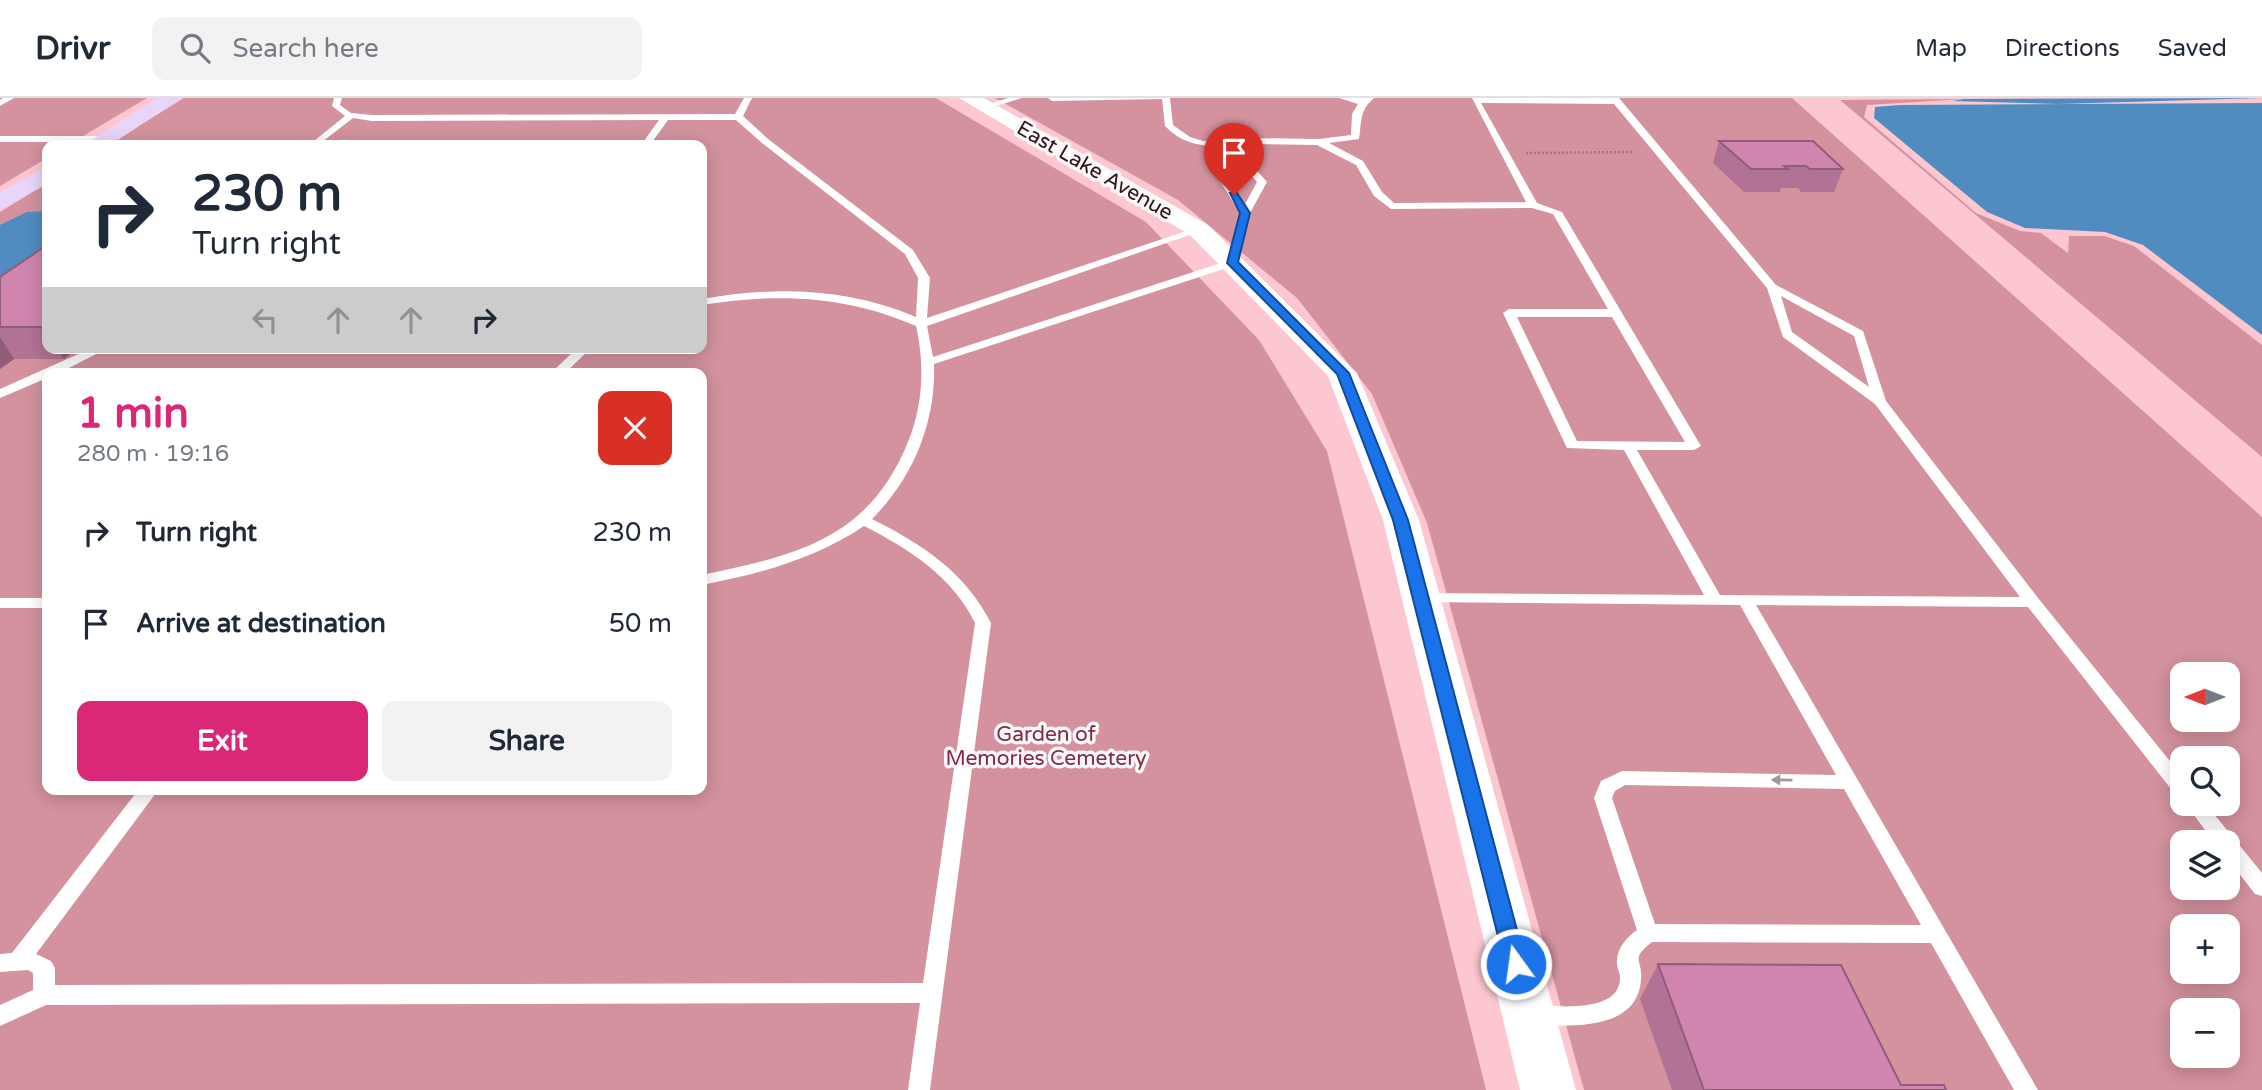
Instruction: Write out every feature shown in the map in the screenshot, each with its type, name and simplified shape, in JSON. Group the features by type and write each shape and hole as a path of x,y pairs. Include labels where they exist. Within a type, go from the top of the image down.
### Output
{"main road":[{"path":"103,140 172,98"},
{"path":"0,203 42,177"}],"street":[{"name":"East Lake Avenue","path":"976,102 1199,230 1342,373 1401,520 1548,1090"}],"lane":[{"path":"0,103 10,98"},
{"path":"338,98 336,106 351,116 738,117 909,252 924,278 921,324 929,362 927,406 912,457 894,491 865,521 823,545 793,557 707,579"},
{"path":"738,117 748,98"},
{"path":"976,102 1018,98"},
{"path":"1052,98 1158,98"},
{"path":"1166,98 1169,126 1184,140 1205,145 1242,141 1319,142 1356,137 1354,121 1366,100 1343,98"},
{"path":"1533,205 1475,100 1616,100 1772,287 1859,334 1880,401"},
{"path":"320,140 351,116"},
{"path":"649,140 665,118"},
{"path":"0,139 42,140"},
{"path":"1242,141 1238,155 1223,178 1245,213"},
{"path":"1319,142 1360,163 1378,194 1391,206 1533,205 1557,212 1694,446 1572,445 1509,313 1616,313"},
{"path":"929,362 1018,336 1155,285 1233,263 1245,213 1262,182 1238,155"},
{"path":"707,301 779,291 841,298 893,310 921,324 1199,230"},
{"path":"1772,287 1787,334 1880,401 2032,602 2170,774"},
{"path":"59,368 89,354"},
{"path":"563,368 578,354"},
{"path":"0,394 42,376"},
{"path":"1629,447 1714,600"},
{"path":"865,521 942,568 975,603 983,624 919,1090"},
{"path":"1421,598 2032,602"},
{"path":"1745,600 2027,1090"},
{"path":"0,603 42,603"},
{"path":"1648,933 1603,798 1608,786 1622,778 1850,782"},
{"path":"9,962 145,795"},
{"path":"2204,816 2216,830"},
{"path":"2240,860 2262,888"},
{"path":"1529,1015 1592,1015 1610,1010 1625,996 1631,978 1627,961 1632,946 1648,933 1937,934"},
{"path":"9,962 29,961 44,968 44,995"},
{"path":"0,1016 44,995 933,993"}],"path":[{"path":"1504,153 1659,152"}],"green space":[{"path":"0,98 147,98 76,140 42,140 42,161 0,186"},
{"name":"Garden of Memories Cemetery","path":"184,98 936,98 1146,222 1259,340 1327,451 1486,1090 0,1090 0,212 42,186 42,354 707,354 707,140 116,140"},
{"path":"995,98 1792,98 2262,517 2262,1090 1584,1090 1427,523 1372,394 1297,298 1178,200"},
{"path":"1964,99 1867,105 1864,117 1976,213 2020,231 2041,233 2068,253 2069,236 2104,236 2134,246 2262,345 2262,457 1840,100"}],"water":[{"path":"2262,98 2057,104 1952,101 1964,99"},
{"path":"2262,103 2262,335 2143,245 2105,232 2025,228 1987,212 1874,118 1875,107 1900,105"},
{"path":"42,211 42,267 0,306 0,225 27,212"}],"building":[{"path":"1719,141 1813,141 1843,169 1784,166 1788,169 1751,169"},
{"path":"42,248 42,327 0,327 0,277"},
{"path":"1658,964 1841,965 1901,1085 1944,1085 1946,1090 1704,1090"}],"route":[{"path":"1234,195 1245,213 1233,263 1342,373 1401,520 1516,964"}]}
